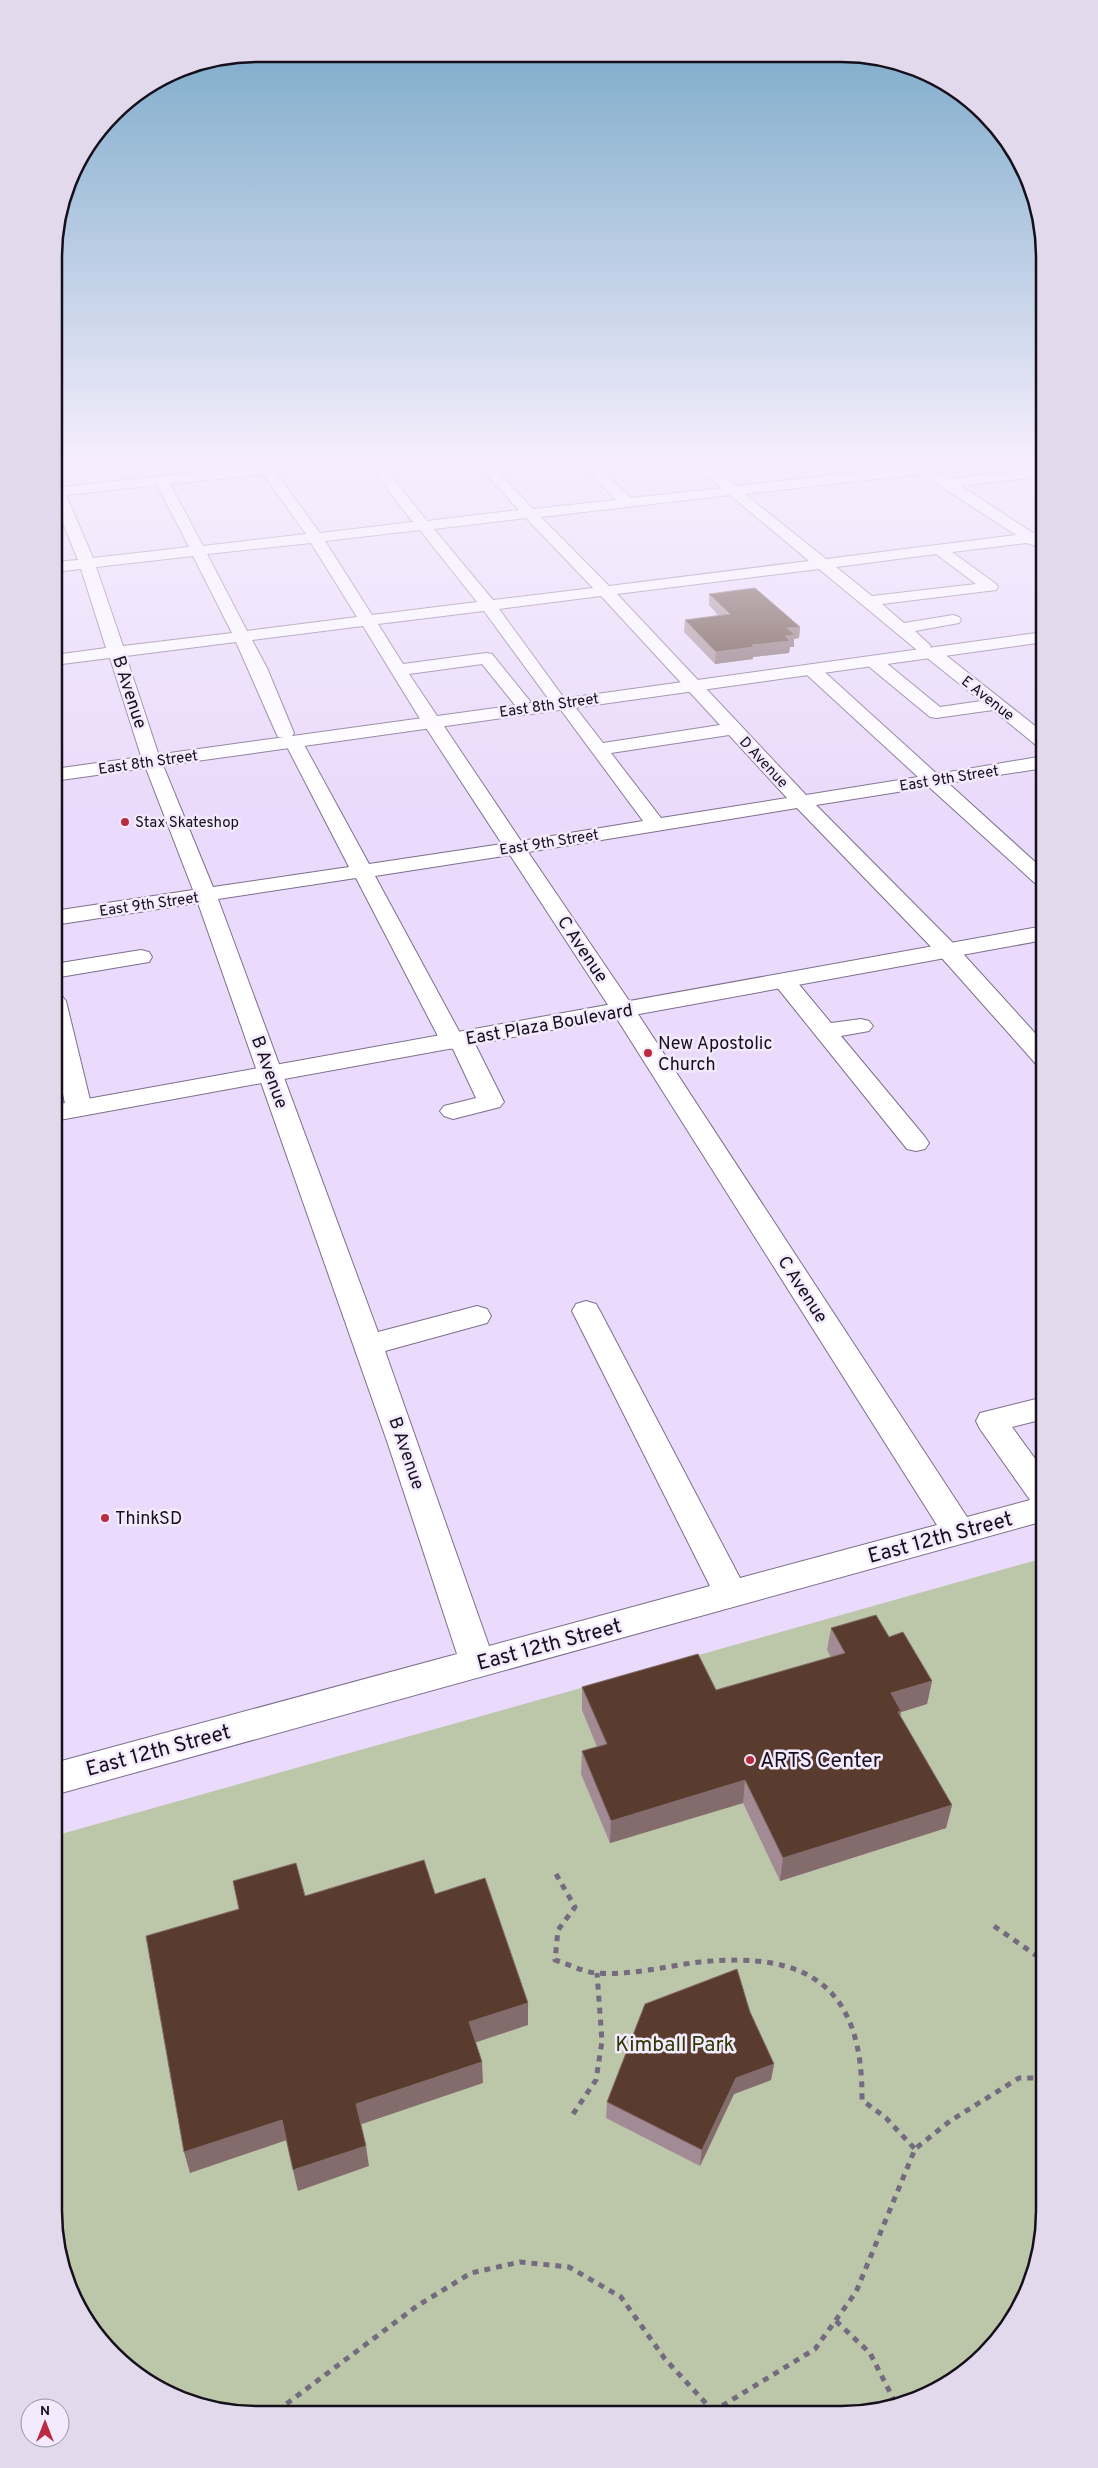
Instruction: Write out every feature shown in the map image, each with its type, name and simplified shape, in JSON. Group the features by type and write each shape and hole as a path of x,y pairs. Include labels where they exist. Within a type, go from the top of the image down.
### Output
{"street":[{"name":"B Avenue","path":"93,581 151,757 206,896 271,1075 463,1616 477,1664"},
{"path":"214,581 289,737 491,1102 453,1111"},
{"name":"C Avenue","path":"343,581 429,718 624,1010 959,1532"},
{"path":"468,581 656,825"},
{"name":"D Avenue","path":"595,581 801,801 948,951 1036,1049"},
{"path":"62,659 693,581"},
{"name":"E Avenue","path":"844,581 1036,736"},
{"path":"869,601 990,587 982,581"},
{"path":"901,628 953,620"},
{"name":"East 8th Street","path":"690,682 812,670 874,661 1036,630"},
{"name":"East 8th Street","path":"62,774 151,757 289,737 1036,637"},
{"path":"399,670 486,658 521,702"},
{"path":"874,661 936,713 997,704"},
{"path":"812,670 1036,874"},
{"name":"East 8th Street","path":"429,718 521,702 559,700"},
{"path":"598,749 734,729"},
{"name":"East 8th Street","path":"62,765 151,757"},
{"name":"East 9th Street","path":"62,917 515,848 1036,763"},
{"name":"East Plaza Boulevard","path":"62,1111 271,1075 1036,934"},
{"path":"62,970 141,957"},
{"path":"784,981 916,1143"},
{"path":"826,1031 860,1026"},
{"path":"62,1035 79,1108"},
{"path":"586,1311 730,1594"},
{"path":"368,1345 477,1316"},
{"path":"1036,1410 991,1421 1036,1484"},
{"name":"East 12th Street","path":"62,1777 1036,1511"}],"path":[{"path":"556,1874 575,1907 558,1930 555,1960 597,1973 726,1961 767,1961 800,1970 832,1992 855,2028 862,2066 862,2100 886,2118 915,2150"},
{"path":"994,1926 1036,1955"},
{"path":"573,2114 596,2080 602,2041 597,1973"},
{"path":"722,2406 815,2349 856,2292 915,2150 950,2121 1019,2078 1036,2078"},
{"path":"284,2406 417,2306 471,2273 520,2262 569,2267 621,2297 665,2359 707,2406"},
{"path":"836,2321 870,2353 893,2398"}],"green space":[{"name":"Kimball Park","path":"1036,1560 1036,2211 1032,2249 1021,2285 1003,2319 979,2349 949,2373 915,2391 891,2399 866,2404 841,2406 257,2406 219,2402 183,2391 149,2373 119,2349 95,2319 83,2297 77,2285 66,2249 62,2211 62,1834"}],"building":[{"path":"755,588 800,627 787,628 795,635 785,636 790,641 752,645 754,647 716,652 685,620 730,614 709,594"},
{"name":"ARTS Center","path":"876,1615 889,1637 903,1632 932,1681 891,1693 901,1711 898,1712 952,1805 783,1858 745,1780 611,1821 582,1751 607,1744 582,1687 698,1654 716,1690 845,1653 831,1628"},
{"path":"424,1860 435,1894 485,1878 528,2003 469,2022 482,2062 356,2104 366,2146 293,2170 282,2120 184,2152 146,1936 239,1909 233,1881 296,1863 305,1896"},
{"path":"737,1969 750,2012 774,2064 736,2078 702,2150 607,2102 645,2004"}],"place":[{"name":"Stax Skateshop","path":"125,822"},
{"name":"New Apostolic Church","path":"648,1053"},
{"name":"ThinkSD","path":"105,1518"},
{"name":"ARTS Center","path":"750,1760"}]}
